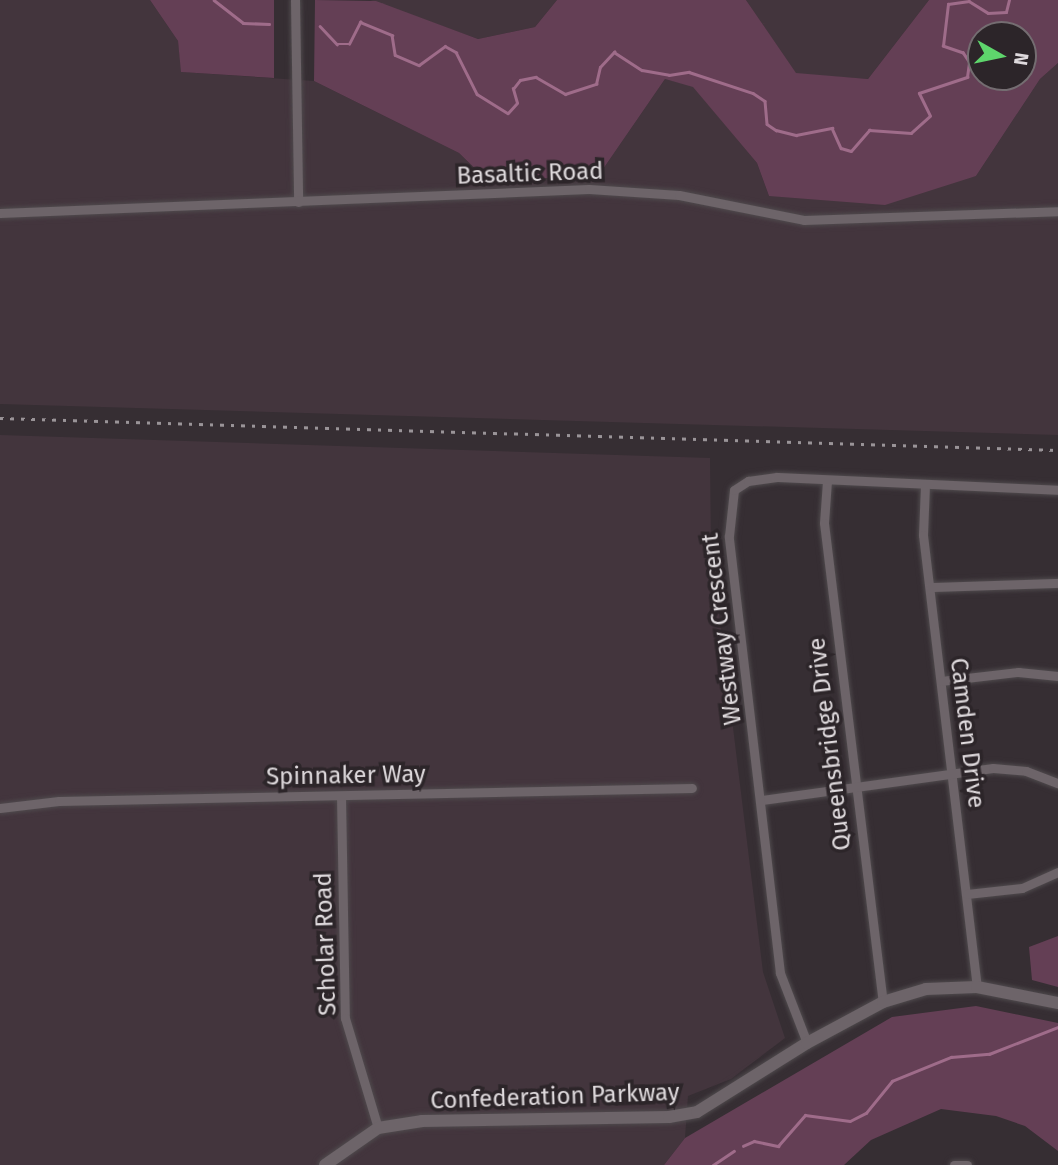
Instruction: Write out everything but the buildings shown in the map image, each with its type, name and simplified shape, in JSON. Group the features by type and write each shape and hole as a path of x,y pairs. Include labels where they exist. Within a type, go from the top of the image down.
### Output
{"street":[{"path":"295,0 298,202"},
{"name":"Basaltic Road","path":"0,213 589,189 679,195 804,220 1058,211"},
{"name":"Westway Crescent","path":"807,1043 780,973 762,800 739,635 728,507 734,490 748,481 827,481 1058,491"},
{"name":"Queensbridge Drive","path":"827,481 824,523 883,1002"},
{"name":"Camden Drive","path":"925,485 921,513 955,774 977,987"},
{"path":"930,587 1058,583"},
{"path":"941,681 1018,672 1058,676"},
{"path":"762,800 993,768 1026,771 1058,783"},
{"name":"Spinnaker Way","path":"0,808 59,801 692,788"},
{"name":"Scholar Road","path":"341,796 345,1018 378,1128"},
{"path":"967,894 1021,888 1058,872"},
{"name":"Confederation Parkway","path":"324,1165 378,1128 422,1121 691,1113 734,1093 807,1043 883,1002 926,989 977,987 1058,1003"},
{"path":"954,1165 967,1165"}],"shaded area":[{"path":"0,0 150,0 178,41 182,72 314,81 459,153 491,184 601,172 665,79 693,86 757,163 769,196 976,176 1032,91 1037,91 1040,79 1058,63 1058,435 0,404"},
{"path":"150,0 274,0 274,78 181,72 178,41"},
{"path":"315,0 376,1 478,39 535,27 557,0 746,0 796,73 868,79 929,0 1058,0 1058,63 1037,84 1037,21 967,21 967,91 1032,91 976,176 885,205 769,196 757,163 693,87 665,79 601,172 491,184 459,153 314,81"},
{"path":"370,0 557,0 535,27 478,39"},
{"path":"746,0 929,0 868,79 796,74"},
{"path":"0,435 710,458 711,548 763,972 785,1038 731,1079 688,1096 685,1138 664,1165 0,1165"},
{"path":"1058,936 1058,987 1032,980 1029,947"},
{"path":"976,1006 1058,1023 1058,1151 1025,1126 996,1116 941,1109 871,1140 844,1165 664,1165 685,1138 892,1017"}],"waterway":[{"path":"214,0 243,23 269,24"},
{"path":"320,26 337,44 349,44 360,22 392,35 395,55 419,65 445,46 456,52 477,94 508,113 517,103 513,89 520,80 536,77 565,94 596,84 600,67 614,52 642,70 669,75 689,72 753,93 765,101 767,124 776,130 796,135 832,128 841,148 851,151 869,130 911,133 930,116 919,93 967,77 969,62 963,53 943,46 948,4 969,1 988,13 1006,12 1009,0"},
{"path":"743,1146 754,1141 778,1146 805,1115 850,1121 866,1113 892,1081 951,1057 989,1054 1058,1027"},
{"path":"713,1165 734,1151"}],"railway":[{"path":"0,418 1058,450"}]}
